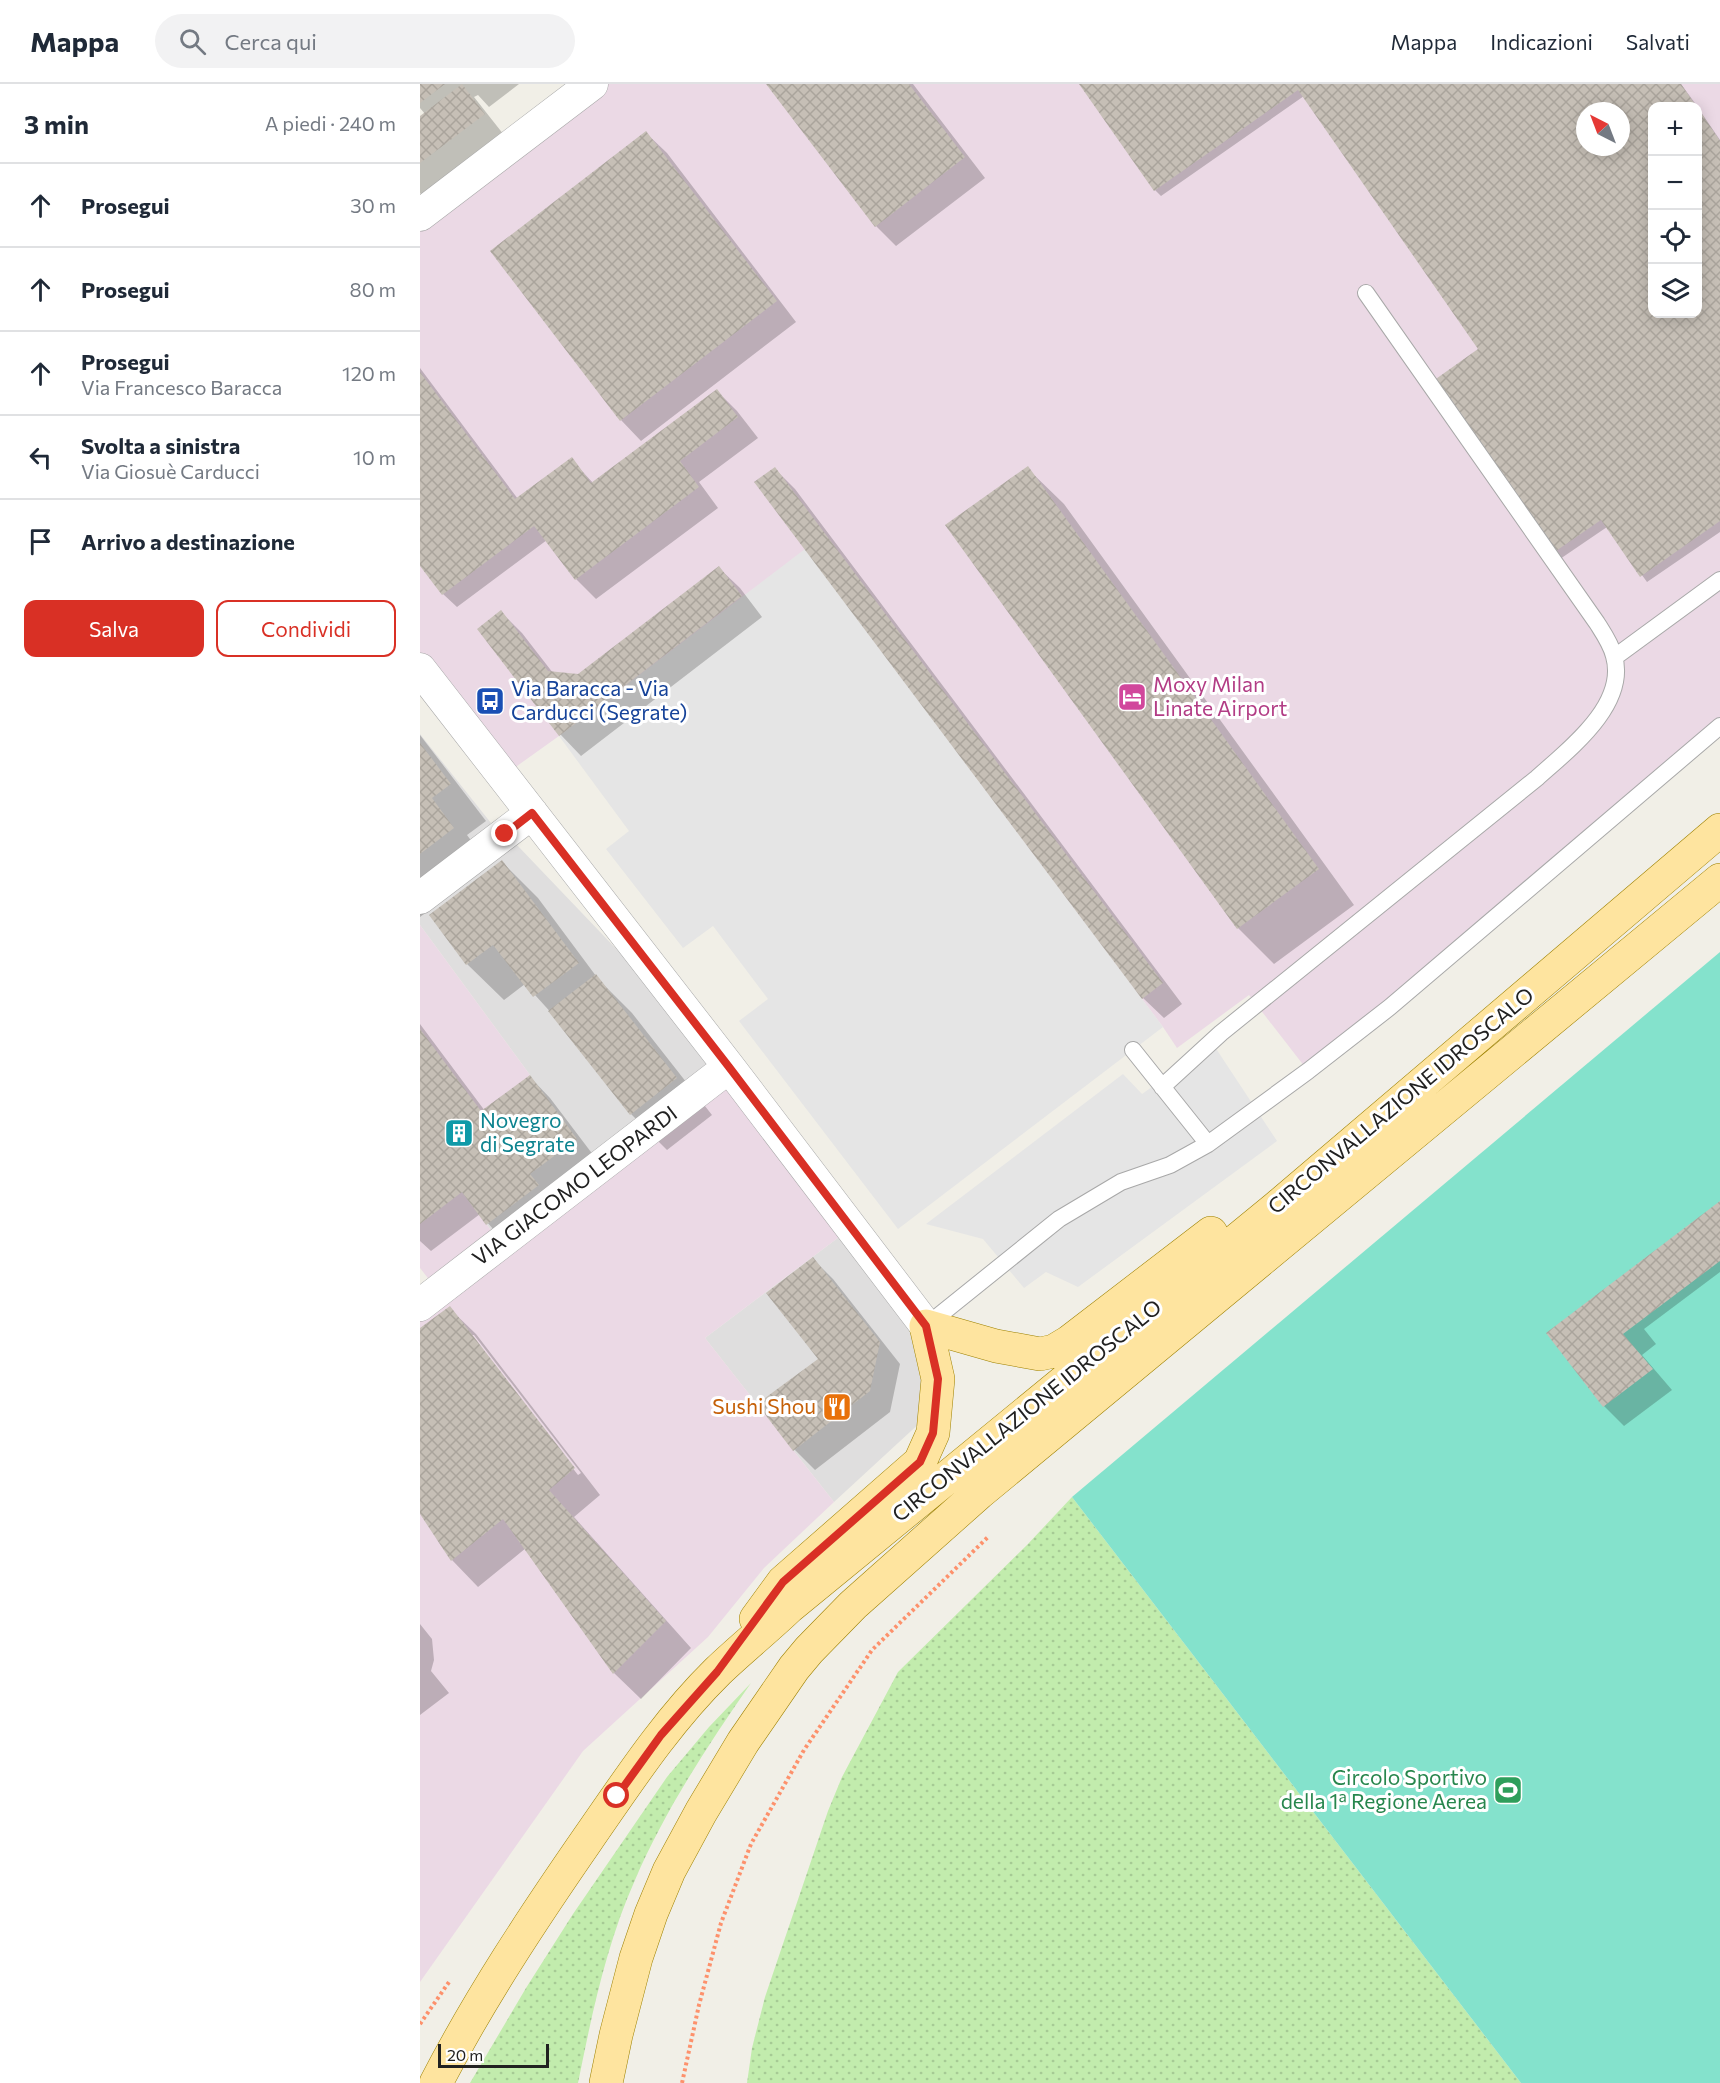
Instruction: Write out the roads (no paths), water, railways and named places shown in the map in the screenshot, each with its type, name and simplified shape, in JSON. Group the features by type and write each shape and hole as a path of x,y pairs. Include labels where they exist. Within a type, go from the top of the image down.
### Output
{"main road":[{"name":"CIRCONVALLAZIONE IDROSCALO","path":"436,2083 500,1972 548,1897 661,1735 717,1672 826,1577 1276,1208 1720,830"},
{"name":"CIRCONVALLAZIONE IDROSCALO","path":"606,2083 636,1958 669,1871 743,1742 809,1650 853,1605 979,1493 1720,880"},
{"path":"717,1672 783,1582 920,1462 933,1433 938,1379 926,1326 996,1346 1040,1354 1054,1350 1069,1342 1220,1226 1276,1208"},
{"path":"420,2065 548,1897"}],"street":[{"path":"420,215 592,84"},
{"path":"420,669 729,1067 926,1326"},
{"path":"420,898 532,813"},
{"name":"VIA GIACOMO LEOPARDI","path":"420,1305 729,1067"}],"lane":[{"path":"1162,1087 1221,1034 1537,778 1586,734 1612,691 1616,673 1615,657 1597,623 1366,293"},
{"path":"1615,657 1720,580"},
{"path":"926,1326 1059,1219 1121,1182 1170,1165 1208,1144 1308,1071 1390,1007 1720,726"},
{"path":"1133,1050 1208,1144"}],"place":[{"name":"Moxy Milan Linate Airport","path":"1132,697"},
{"name":"Via Baracca - Via Carducci (Segrate)","path":"490,701"},
{"name":"Novegro di Segrate","path":"459,1133"},
{"name":"Sushi Shou","path":"837,1407"},
{"name":"Circolo Sportivo della 1ª Regione Aerea","path":"1508,1790"}]}
